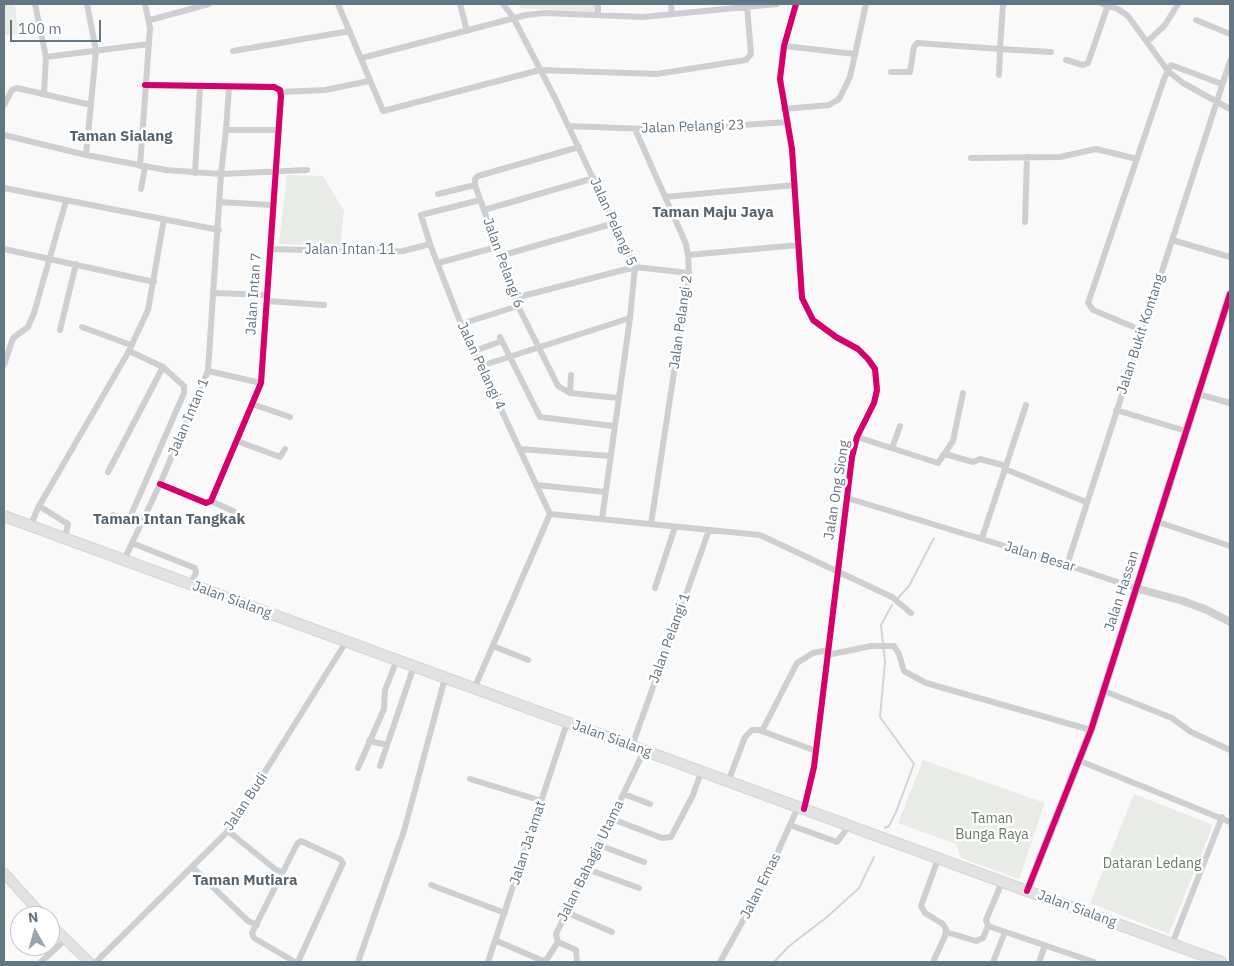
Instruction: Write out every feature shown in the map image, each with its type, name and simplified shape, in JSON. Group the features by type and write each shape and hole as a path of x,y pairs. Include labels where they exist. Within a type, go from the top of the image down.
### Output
{"main road":[{"name":"Jalan Sialang","path":"4,517 1221,962"},
{"path":"4,873 34,906"},
{"path":"60,934 90,962"}],"street":[{"path":"35,4 46,57 44,93"},
{"path":"86,155 96,51 87,4"},
{"path":"141,189 145,85 150,20 145,4"},
{"path":"150,20 191,6 209,4"},
{"path":"338,4 362,58 369,81 383,110 540,70 657,74 746,60 751,54 747,6"},
{"path":"460,4 467,30"},
{"name":"Jalan Pelangi 5","path":"503,4 513,17 569,126 635,267 630,318 613,426 602,520"},
{"path":"598,4 598,15"},
{"path":"670,4 672,13"},
{"path":"362,58 513,17 545,13 642,17 777,4"},
{"name":"Jalan Ong Siong","path":"796,4 784,46 780,79 795,185 801,292 809,314 821,327 858,349 875,369 876,396 857,437 852,457 816,751 801,808"},
{"path":"784,109 829,105 839,99 850,77 866,4"},
{"path":"999,75 1003,4"},
{"path":"1147,42 1165,25 1178,4"},
{"path":"1066,60 1083,65 1088,63 1105,5 1125,13 1168,71 1183,83 1230,109"},
{"path":"1196,20 1230,34"},
{"path":"233,51 350,31"},
{"path":"891,72 910,72 914,47 917,43 1051,52"},
{"path":"46,57 149,44"},
{"path":"784,46 855,54"},
{"name":"Jalan Bukit Kontang","path":"1066,565 1230,61"},
{"path":"1143,331 1093,310 1089,307 1088,303 1171,65 1222,84"},
{"path":"145,85 229,88 271,87 277,88 281,92 325,90 369,81"},
{"path":"195,173 200,87"},
{"path":"4,105 12,90 17,88 91,105"},
{"name":"Jalan Intan 1","path":"124,560 160,484 208,371 221,174 229,88"},
{"name":"Jalan Intan 7","path":"211,501 261,383 281,92"},
{"name":"Jalan Pelangi 23","path":"569,126 670,130 787,122"},
{"name":"Jalan Pelangi 2","path":"635,129 666,197 688,255 689,273 651,524"},
{"path":"226,130 277,130"},
{"path":"4,135 86,155 142,166 195,173 221,174 307,170"},
{"path":"438,194 475,185 475,179 478,176 579,147"},
{"path":"971,158 1060,157 1102,149 1137,159"},
{"path":"1025,222 1027,157"},
{"path":"484,210 594,178"},
{"name":"Jalan Pelangi 6","path":"475,185 518,306 558,386 570,393"},
{"path":"666,197 795,185"},
{"path":"4,188 218,230"},
{"name":"Jalan Pelangi 4","path":"480,200 421,215 430,244 461,324 550,514"},
{"path":"4,365 13,338 30,324 66,201"},
{"path":"220,202 272,205"},
{"path":"30,526 39,506 130,348 148,310 164,219"},
{"path":"500,256 616,223"},
{"path":"1172,240 1230,257"},
{"name":"Jalan Intan 11","path":"270,249 382,252 403,251 430,244"},
{"path":"688,255 799,245"},
{"path":"438,263 497,247"},
{"path":"4,249 154,282"},
{"path":"60,330 76,264"},
{"path":"515,298 635,267 689,273"},
{"path":"214,293 324,304"},
{"name":"Jalan Hassan","path":"1027,891 1092,730 1135,588 1158,522 1230,294"},
{"path":"461,324 518,306"},
{"path":"481,366 630,318"},
{"path":"82,328 130,348 163,367 184,386 184,393 131,515 126,519 113,515"},
{"path":"474,351 501,339 540,417 613,426"},
{"path":"108,472 163,367"},
{"path":"208,371 261,383"},
{"path":"571,375 570,393 618,398"},
{"path":"857,437 937,463 953,441 963,392"},
{"path":"1198,394 1230,402"},
{"path":"252,404 290,417"},
{"path":"982,538 1026,405"},
{"path":"1116,410 1186,431"},
{"path":"892,448 900,426"},
{"path":"237,442 280,457 285,449"},
{"path":"520,449 610,456"},
{"path":"945,454 973,462 980,459 1005,467 1086,502"},
{"path":"160,484 206,503 211,501 235,512"},
{"path":"537,486 605,492"},
{"name":"Jalan Besar","path":"848,498 982,538 1204,609 1230,622"},
{"path":"39,506 68,524 65,538"},
{"path":"474,689 550,514 760,535 892,597 911,612"},
{"path":"1158,522 1230,544"},
{"path":"655,588 675,527"},
{"name":"Jalan Pelangi 1","path":"632,746 709,530"},
{"path":"132,543 195,568 196,571 190,585"},
{"name":"Jalan Budi","path":"96,962 228,830 346,642"},
{"path":"762,731 797,663 813,653 884,645 897,650 904,671 926,683 1092,730"},
{"path":"493,646 528,660"},
{"path":"358,768 384,709 385,690 396,660"},
{"path":"380,766 414,666"},
{"path":"358,962 404,831 445,678"},
{"path":"1104,691 1172,718 1191,732 1230,750"},
{"name":"Jalan Ja'amat","path":"488,962 497,942 568,723"},
{"path":"728,782 747,734 752,730 762,731 816,751"},
{"path":"369,741 387,745"},
{"name":"Jalan Bahagia Utama","path":"577,962 578,953 574,948 558,942 556,934 644,751"},
{"path":"1080,761 1230,822"},
{"path":"612,819 664,838 672,836 694,795 701,772"},
{"path":"470,779 542,801"},
{"path":"624,794 650,804"},
{"name":"Jalan Emas","path":"720,962 763,885 790,825 801,808"},
{"path":"1172,944 1222,818"},
{"path":"790,825 837,842 849,826"},
{"path":"228,830 282,873"},
{"path":"300,842 322,850 340,859 343,863 297,962 253,937 252,933 282,873 300,842"},
{"path":"599,845 644,862"},
{"path":"932,962 946,932 945,926 925,913 922,906 938,859"},
{"path":"192,867 248,921 257,925"},
{"path":"588,869 639,888"},
{"path":"946,932 976,941 983,938 988,926 986,920 1002,882"},
{"path":"431,885 506,913"},
{"path":"566,912 612,932"},
{"path":"988,926 1094,962"},
{"path":"993,962 1001,931"},
{"path":"41,962 66,940"},
{"path":"497,942 542,961 547,959 558,942"},
{"path":"1039,962 1045,945"}],"green space":[{"path":"4,4 15,4 18,34 4,35"},
{"path":"518,4 595,4 595,12 521,8"},
{"path":"287,175 323,176 344,211 340,246 279,244"},
{"name":"Taman Bunga Raya","path":"923,760 1045,803 1019,879 961,858 956,844 898,823"},
{"name":"Dataran Ledang","path":"1134,794 1213,825 1169,934 1090,903"}],"waterway":[{"path":"897,599 909,586 934,538"},
{"path":"885,828 889,826 896,812 914,764 880,717 885,662 881,625 892,605"},
{"path":"774,962 788,947 827,917 859,888 874,857"}],"cycle path":[{"path":"796,4 784,46 780,79 792,149 802,298 813,320 836,337 858,349 868,359 875,369 877,390 874,403 857,437 852,457 814,767 804,809"},
{"path":"145,85 274,87 280,90 281,96 261,383 211,501 206,503 160,484"},
{"path":"1027,891 1091,730 1230,294"}],"district":[{"name":"Taman Sialang","path":"121,137"},
{"name":"Taman Maju Jaya","path":"713,213"},
{"name":"Taman Intan Tangkak","path":"169,520"},
{"name":"Taman Mutiara","path":"245,881"}]}
